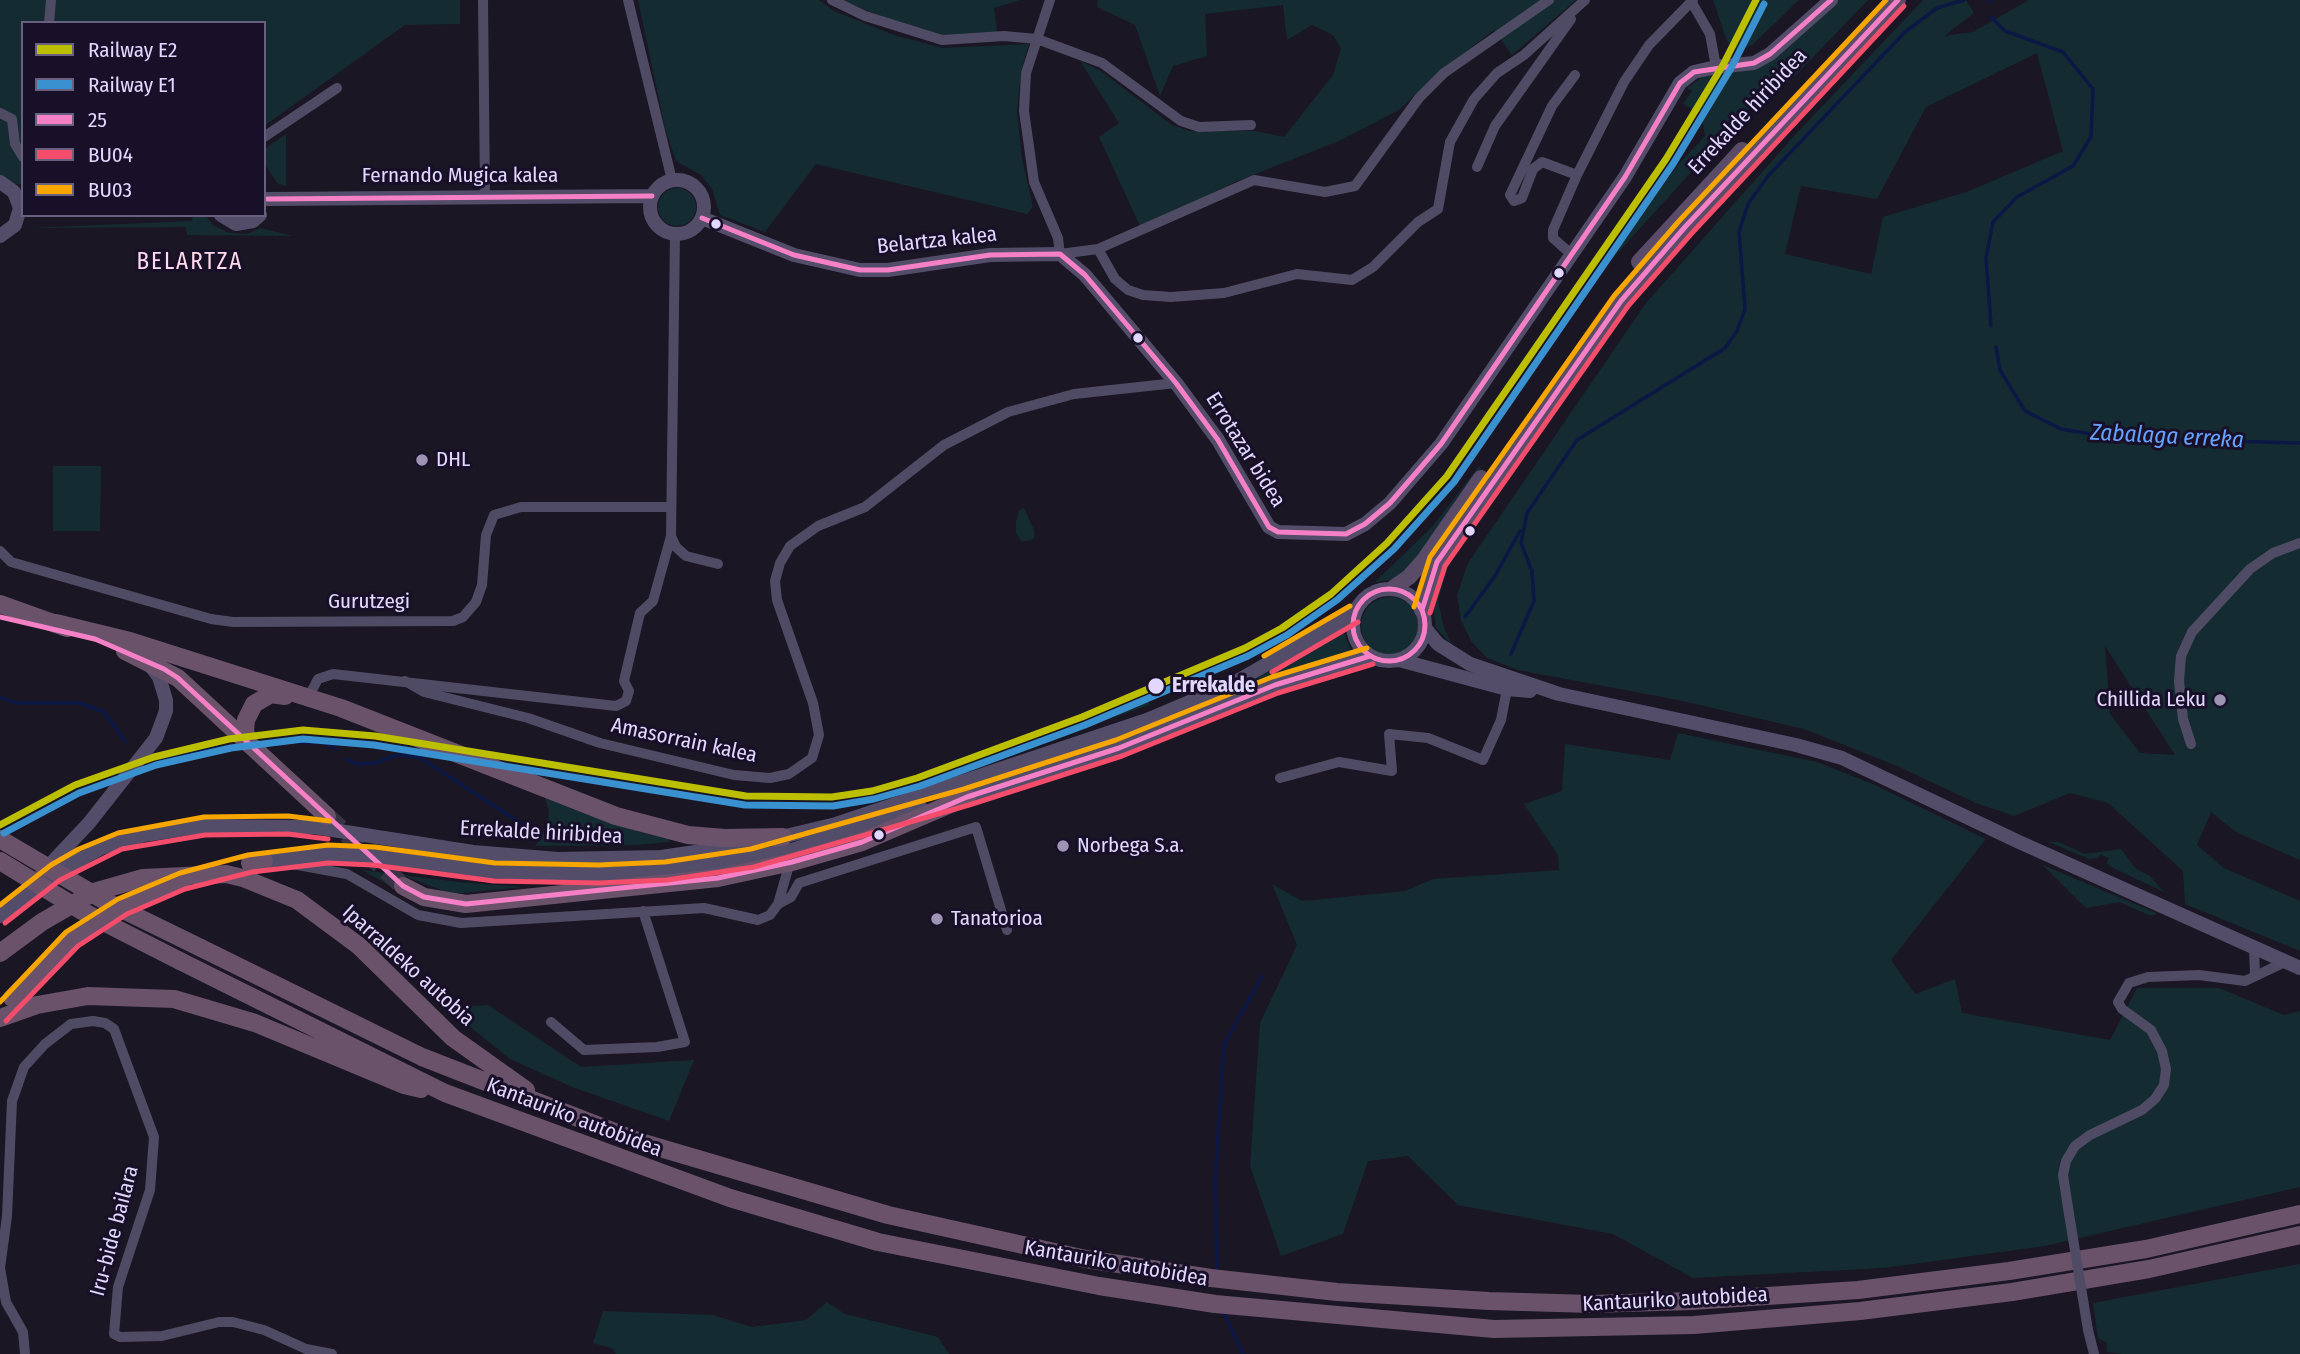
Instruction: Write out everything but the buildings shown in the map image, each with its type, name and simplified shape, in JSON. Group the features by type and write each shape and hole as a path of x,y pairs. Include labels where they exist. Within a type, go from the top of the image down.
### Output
{"highway":[{"path":"0,593 130,641 384,724 616,817 688,835 725,838 783,837"},
{"path":"0,604 145,659 178,678 327,816"},
{"path":"0,617 95,639"},
{"path":"56,623 130,641"},
{"path":"249,744 245,731 246,720 261,698 271,694 308,698"},
{"path":"403,886 424,897 466,904 718,878 792,862 862,842 967,797"},
{"name":"Kantauriko autobidea","path":"0,839 105,901 422,1058 544,1106 699,1160 875,1211 1106,1262 1336,1292 1591,1304 1857,1290 2009,1272 2146,1249 2300,1214"},
{"name":"Kantauriko autobidea","path":"0,861 82,911 445,1093 654,1173 878,1242 1099,1286 1215,1304 1494,1329 1694,1325 1860,1311 2012,1293 2136,1272 2300,1236"},
{"name":"Iparraldeko autobia","path":"0,953 42,922 94,892 143,878 226,874 243,878 297,901 359,946 453,1038 544,1106"},
{"path":"12,998 72,939 123,906 182,881"},
{"path":"0,1018 37,1005 88,996 153,996 220,1011 404,1085 445,1093"}],"main road":[{"name":"Errotazar bidea","path":"1060,254 1085,275 1176,383 1219,440 1269,527 1278,532 1346,534 1365,524 1390,503 1441,444 1631,167 1680,83 1694,72 1754,63 1770,54 1831,0"},
{"name":"Errekalde hiribidea","path":"1393,588 1409,577 1424,561 1577,343 1628,276 1671,225 1883,0"},
{"name":"Errekalde hiribidea","path":"1422,610 1437,562 1621,301 1685,227 1898,0"},
{"path":"671,180 688,182 695,187 703,201 702,218 691,230 675,234 666,232 650,213 652,196 657,189 671,180"},
{"path":"0,182 8,185 21,206 15,225 0,236"},
{"name":"Fernando Mugica kalea","path":"266,198 652,196"},
{"path":"224,217 236,224 253,221 258,217"},
{"name":"Belartza kalea","path":"702,218 794,255 860,270 888,270 990,255 1060,254"},
{"path":"1559,694 1507,689 1399,660 1387,661 1370,656 1358,644 1353,634 1354,614 1365,597 1383,589 1393,588 1411,596 1422,610 1425,628 1438,644 1470,664 1559,694 1796,745 1842,758 2300,968"},
{"name":"Errekalde hiribidea","path":"0,916 55,873 101,848 144,835 204,827 288,825 473,852 593,860 689,854 783,837 836,824 1096,739 1187,704 1251,673 1354,614"},
{"path":"1399,660 1418,647 1425,628"},
{"name":"Errekalde hiribidea","path":"257,862 328,854 374,856 494,872 598,874 666,871 729,862 792,850 967,797 1119,748 1275,685 1370,656"},
{"path":"0,910 44,871 89,823 156,738 166,712 166,700 159,677 145,659"}],"street":[{"path":"49,21 51,0"},
{"path":"483,0 485,196"},
{"path":"628,0 671,180"},
{"path":"832,0 865,16 942,40 1004,36 1037,39 1102,63 1181,121 1199,127 1251,125"},
{"path":"1051,0 1026,73 1024,111 1029,157 1043,208 1058,238 1060,254 1098,249 1254,180 1325,192 1355,186 1419,98 1444,74 1549,0"},
{"path":"1098,249 1115,279 1128,290 1143,295 1171,297 1224,293 1297,274 1352,279 1373,267 1410,229 1438,209 1450,142 1474,99 1497,73 1524,55 1584,1"},
{"path":"1477,167 1495,126 1584,1"},
{"path":"1570,254 1553,237 1553,230 1577,175 1624,82 1649,45 1692,1 1710,34 1716,67"},
{"path":"1575,75 1552,106 1510,195 1514,201 1522,198 1533,169 1542,162 1577,175"},
{"path":"266,136 337,88"},
{"path":"0,113 12,119 15,144 21,154"},
{"path":"308,698 318,680 334,674 616,706 626,701 629,691 624,681 640,613 653,601 671,536 670,507 674,493 675,234"},
{"name":"Amasorrain kalea","path":"405,681 424,692 528,718 600,744 734,775 770,778 789,774 812,758 819,735 813,703 777,600 775,582 780,563 790,546 818,526 865,507 934,452 1008,412 1074,394 1176,383"},
{"name":"Gurutzegi","path":"0,551 11,562 211,619 233,622 453,621 463,617 476,602 482,585 486,535 494,515 521,507 670,507"},
{"path":"671,536 676,547 686,556 718,564"},
{"path":"2191,744 2183,719 2179,681 2180,656 2192,632 2250,569 2273,553 2300,543"},
{"path":"1280,778 1339,762 1392,771 1389,734 1428,738 1483,760 1501,720 1507,689"},
{"path":"778,904 791,897 799,883 975,828 1007,930"},
{"path":"862,842 868,861"},
{"path":"257,862 297,864 347,874 418,915 461,923 704,908 758,920 770,915 778,904 792,862 754,864 666,877 596,882 560,881 494,872"},
{"path":"590,892 592,915"},
{"path":"551,1022 584,1050 657,1047 685,1042 643,911"},
{"path":"2254,947 2255,975"},
{"path":"2094,1354 2068,1214 2063,1175 2066,1161 2075,1146 2090,1135 2142,1110 2155,1099 2164,1085 2166,1069 2162,1051 2151,1030 2122,1009 2118,1002 2120,995 2129,983 2148,977 2199,975 2245,981 2285,962"},
{"name":"Iru-bide bailara","path":"25,1354 23,1332 6,1302 0,1268 7,1216 12,1101 24,1067 45,1044 71,1024 93,1021 105,1023 114,1029 154,1137 150,1190 118,1287 114,1334 120,1337 162,1336 219,1322 233,1322 264,1330 306,1349 332,1354"}],"green space":[{"path":"0,0 460,0 460,24 405,25 266,125 266,21 21,21 21,184 0,185"},
{"path":"638,0 819,0 834,11 894,35 942,48 1029,44 1021,71 1017,112 1022,159 1033,207 1027,214 816,164 765,232 720,215 712,189 701,175 676,161 665,128"},
{"path":"841,0 1021,0 994,8 997,32 943,35 904,26"},
{"path":"1098,0 1576,0 1512,55 1494,30 1443,69 1399,110 1339,141 1235,182 1141,228 1099,137 1119,123 1080,61 1101,71 1172,125 1190,131 1256,131 1284,137 1333,75 1341,48 1333,35 1312,25 1287,40 1283,5 1205,14 1207,56 1173,66 1160,96 1135,25 1097,7"},
{"path":"1713,0 1799,0 1751,46 1736,49 1727,41"},
{"path":"1836,0 1868,0 1795,76 1755,102 1612,259 1610,256 1677,166 1705,136 1701,113 1683,104 1692,91 1687,88 1705,75 1744,71 1763,65"},
{"path":"1923,0 1966,0 1974,13 1944,36 1973,32 2029,0 2300,0 2300,860 2236,832 2211,812 2197,845 2224,868 2300,901 2300,951 2185,904 2183,871 2108,803 2070,793 2014,816 1976,803 1897,766 1804,729 1678,700 1518,670 1487,658 1471,641 1461,620 1457,595 1468,563 1646,303 1794,136","holes":["2037,53 2063,151 1969,191 1883,217 1871,274 1785,254 1801,186 1877,199 1926,107","2105,646 2175,755 2140,753 2110,714"]},
{"path":"286,134 286,186 277,183 266,166 266,148"},
{"path":"677,188 691,193 696,207 691,221 677,226 663,221 658,207 663,193"},
{"path":"193,217 207,217 213,225 229,233 247,234 260,228 293,236 187,235 186,227 30,228 192,221"},
{"path":"53,466 101,466 100,531 53,531"},
{"path":"1479,466 1481,469 1413,566 1398,579 1375,582 1432,527"},
{"path":"1024,508 1034,530 1034,539 1022,542 1016,533 1016,522 1019,510"},
{"path":"1453,551 1438,600 1444,628 1452,645 1436,628 1431,594 1438,566"},
{"path":"1390,597 1401,599 1414,610 1419,626 1417,637 1406,650 1390,655 1379,653 1366,642 1361,626 1363,615 1374,602"},
{"path":"1343,630 1351,651 1256,682 1260,674"},
{"path":"1148,700 1150,705 940,776 976,761"},
{"path":"1678,733 1817,762 1875,785 1986,839 1891,960 1915,994 1955,979 1962,1013 2110,1040 2137,988 2219,988 2284,1015 2300,1011 2300,1187 2045,1246 1883,1268 1693,1278 1613,1234 1458,1205 1408,1156 1368,1161 1343,1234 1281,1256 1250,1166 1260,1023 1297,945 1272,884 1302,901 1405,891 1433,879 1559,870 1558,855 1524,804 1562,791 1565,744 1670,760"},
{"path":"545,798 640,832 669,839 669,842 535,846 547,826 549,810"},
{"path":"2049,842 2059,842 2085,854 2121,849 2136,869 2150,876 2164,892 2111,867 2107,863 2109,858 2100,854 2098,858 2089,859"},
{"path":"2043,865 2156,915 2149,915 2119,902 2086,908"},
{"path":"362,870 403,875 392,887"},
{"path":"403,875 458,882 523,887 451,894"},
{"path":"488,1005 581,1067 694,1060 669,1121 572,1087 510,1059 447,1008"},
{"path":"2300,1264 2300,1354 2122,1354 2107,1352 2107,1343 2098,1338 2093,1303"},
{"path":"827,1302 845,1314 938,1337 949,1354 616,1354 612,1348 593,1343 603,1311 713,1315 752,1327 806,1320"}],"waterway":[{"path":"1511,654 1534,601 1532,571 1521,543 1527,513 1577,440 1725,348 1737,331 1745,309 1739,232 1748,204 1768,176 1905,32 1937,8 1964,0"},
{"name":"Zabalaga erreka","path":"1991,17 2005,31 2063,52 2093,89 2091,137 2073,166 2017,197 1993,222 1986,258 1991,326"},
{"name":"Zabalaga erreka","path":"1996,347 2000,370 2025,411 2061,429 2116,438 2300,443"},
{"path":"1465,617 1495,576 1520,531"},
{"path":"0,697 15,703 80,703 104,712 125,741"},
{"path":"267,741 325,743 336,749"},
{"path":"163,760 218,745"},
{"path":"347,759 356,764 375,763 397,755 419,757 525,826"},
{"path":"1217,1274 1215,1181 1224,1045 1262,976"},
{"path":"1223,1312 1243,1354"}],"tunnel":[{"path":"327,816 403,886"}],"rail line":[{"name":"E2","path":"0,825 75,785 154,757 229,739 303,730 375,736 746,796 832,797 872,791 917,778 1082,717 1245,648 1282,628 1331,594 1387,543 1447,476 1666,159 1723,65 1756,0"},
{"name":"E1","path":"4,833 79,793 156,765 231,748 303,739 374,745 745,805 833,806 874,799 920,786 1085,725 1248,656 1287,635 1337,600 1394,549 1454,482 1673,164 1730,70 1764,4"}],"transit line":[{"name":"25","path":"702,218 794,255 860,270 888,270 990,255 1060,254 1085,275 1176,383 1218,440 1269,527 1278,532 1346,534 1365,524 1390,503 1441,444 1625,177 1680,83 1694,72 1754,63 1770,54 1831,0"},
{"name":"BU03","path":"1414,607 1430,557 1614,296 1679,221 1886,0"},
{"name":"25","path":"1422,610 1437,562 1621,301 1685,227 1898,0"},
{"name":"BU04","path":"1430,613 1445,566 1628,306 1692,233 1904,6"},
{"name":"25","path":"267,199 652,196"},
{"name":"25","path":"1396,589 1415,599 1423,611 1425,625 1423,639 1415,651 1403,659 1382,661 1363,651 1355,639 1353,618 1363,599 1375,591 1396,589"},
{"name":"BU03","path":"1264,656 1350,606"},
{"name":"25","path":"0,617 95,639 164,669 178,678 403,886 424,897 466,904 718,878 792,862 862,842 967,797 1119,748 1275,685 1370,656"},
{"name":"BU04","path":"1272,672 1358,622"},
{"name":"BU03","path":"0,1002 66,932 118,899 180,873 248,855 328,845 375,847 495,863 599,865 665,862 751,849 964,789 1116,740 1272,677 1367,648"},
{"name":"BU04","path":"6,1021 78,946 127,914 185,889 252,872 328,863 373,865 494,881 599,883 667,880 754,867 969,805 1122,756 1278,693 1373,664"},
{"name":"BU03","path":"0,905 51,865 79,849 118,833 204,817 288,816 330,821"},
{"name":"BU04","path":"5,923 60,880 122,849 205,835 288,834 328,839"}],"place":[{"name":"DHL","path":"422,460"},
{"name":"Errekalde","path":"1156,686"},
{"name":"Chillida Leku","path":"2220,700"},
{"name":"Norbega S.a.","path":"1063,846"},
{"name":"Tanatorioa","path":"937,919"}],"district":[{"name":"BELARTZA","path":"190,263"}]}
